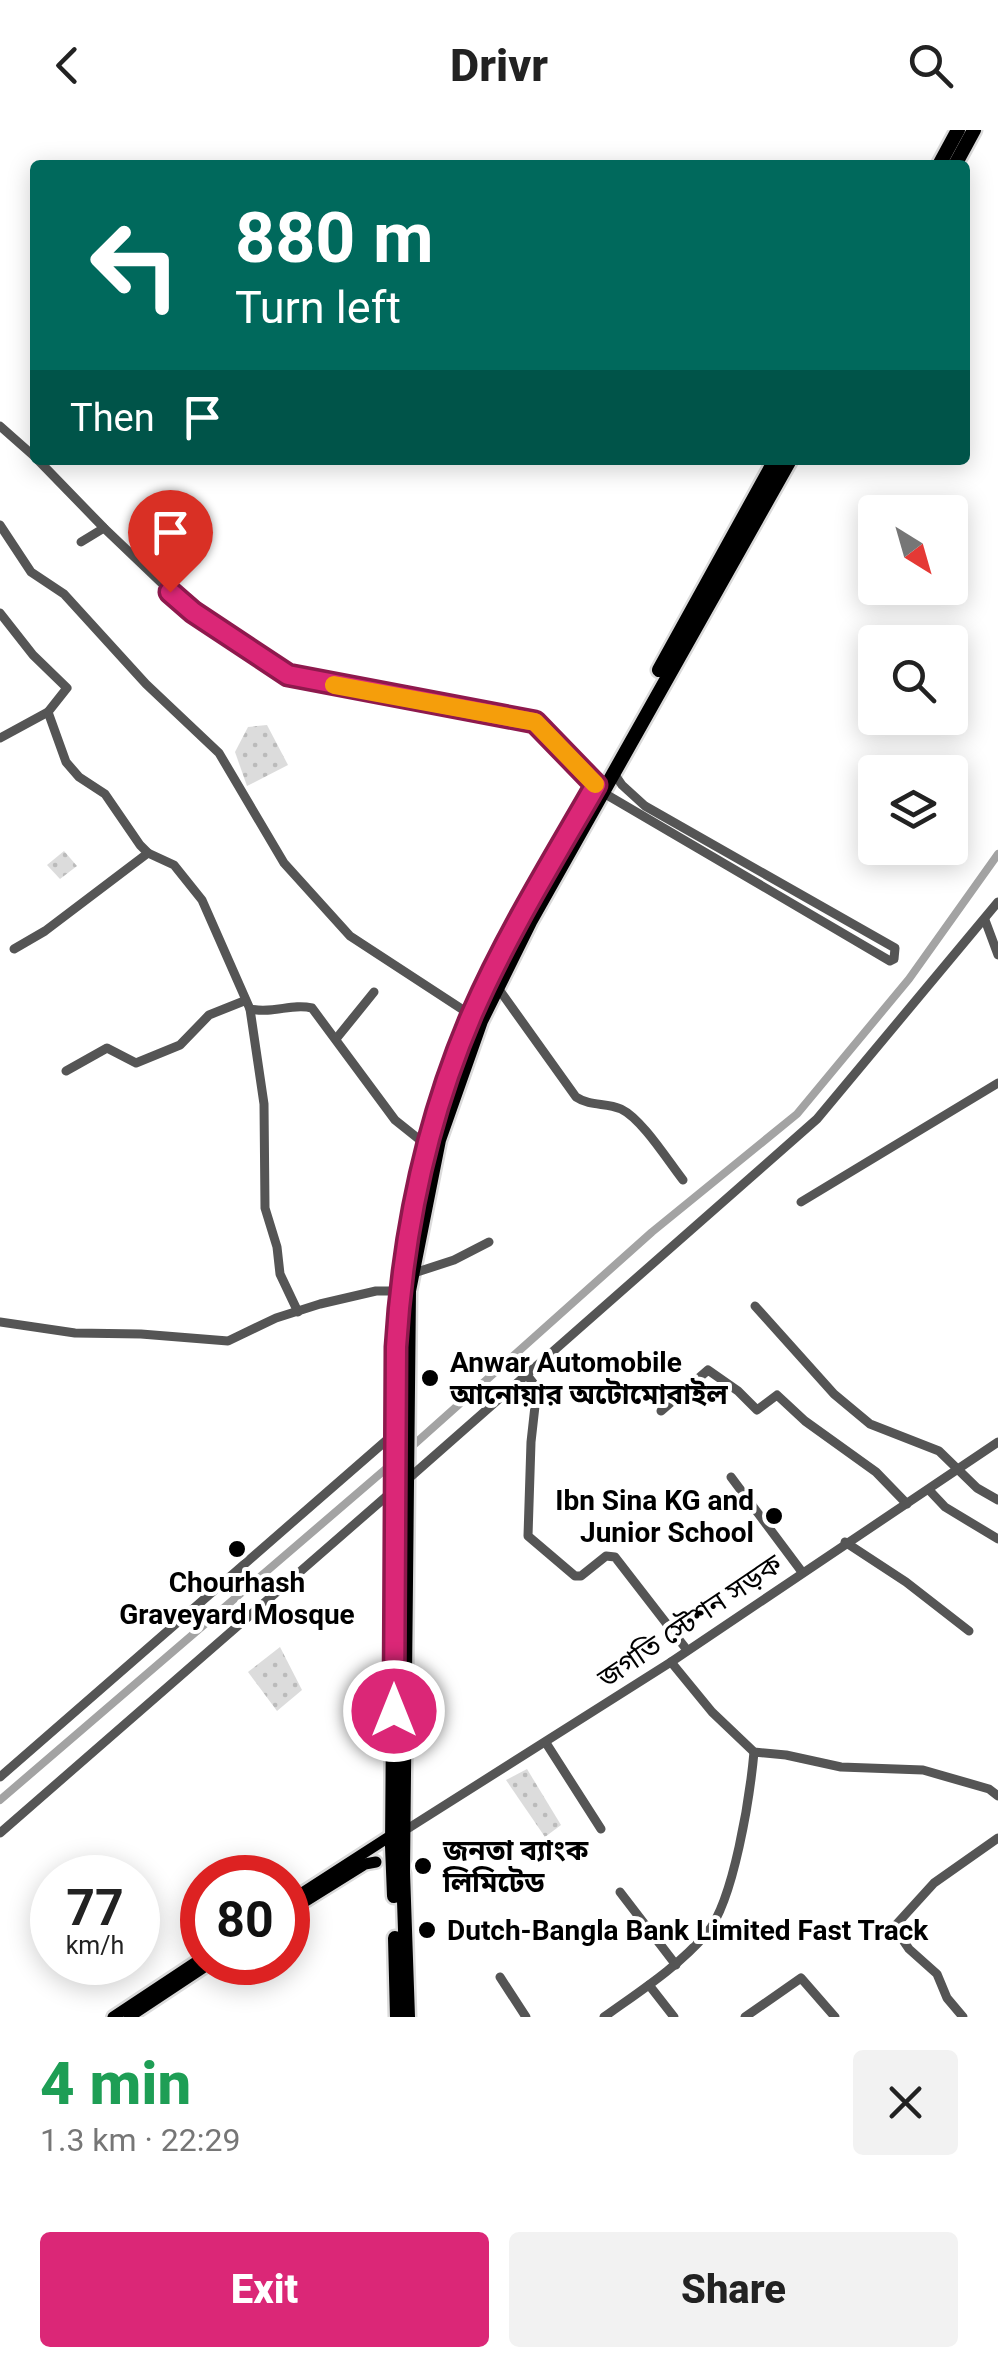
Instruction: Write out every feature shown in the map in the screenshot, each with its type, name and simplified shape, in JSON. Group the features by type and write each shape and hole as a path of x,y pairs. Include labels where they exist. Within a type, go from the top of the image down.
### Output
{"highway":[{"path":"942,160 958,130"},
{"path":"958,160 974,130"},
{"path":"476,1018 498,986 771,465"},
{"path":"397,2017 399,1482 404,1291 431,1150 476,1018 521,918 787,465"},
{"path":"404,1291 414,1272 431,1150"},
{"path":"398,1869 408,2017"}],"main road":[{"path":"310,1887 398,1832"},
{"path":"370,1846 376,1862"},
{"path":"310,1898 365,1864 376,1862 398,1869"},
{"path":"130,2017 180,1976"},
{"path":"113,2017 180,1979"}],"street":[{"path":"0,426 30,454"},
{"path":"42,465 193,612 288,675 535,722 604,780 895,948 896,956 890,961 604,780"},
{"path":"0,525 31,572 64,594 146,684 219,753 284,863 341,927 411,978 476,1018"},
{"path":"81,542 104,528"},
{"path":"0,613 66,688 48,712 0,738"},
{"path":"48,712 66,762 79,777 105,794 148,853 174,865 202,900 228,954 247,1005 264,1104 265,1208 278,1247 280,1274 298,1312"},
{"path":"14,949 45,931 148,853"},
{"path":"0,1832 817,1119 998,902"},
{"path":"985,920 998,954"},
{"path":"498,986 518,1020 576,1097 587,1104 622,1110 636,1121 683,1180"},
{"path":"336,1039 374,992"},
{"path":"66,1071 107,1048 136,1063 161,1055 180,1046 209,1015 247,1005 268,1013 302,1006 312,1008 395,1120 431,1150"},
{"path":"802,1202 998,1084"},
{"path":"414,1272 454,1260 490,1242"},
{"path":"0,1322 75,1333 228,1341 298,1312 376,1291 404,1291"},
{"path":"755,1306 834,1394 870,1424 939,1451 977,1488 998,1500"},
{"path":"660,1411 708,1370 738,1391 756,1410 778,1395 805,1421 876,1472 906,1504"},
{"path":"527,1375 537,1388 528,1536 576,1576 606,1556 615,1557 686,1650"},
{"path":"0,1778 400,1431"},
{"name":"জগতি স্টেশন সড়ক","path":"398,1832 671,1662 998,1442"},
{"path":"730,1477 802,1572"},
{"path":"929,1490 945,1507 998,1539"},
{"path":"845,1542 906,1582 969,1631"},
{"path":"671,1662 712,1712 754,1752 840,1767 923,1770 988,1789 998,1796"},
{"path":"546,1743 601,1829"},
{"path":"604,2017 676,1966 720,1914 744,1827 754,1752"},
{"path":"963,2017 946,1998 936,1974 908,1949 894,1927 934,1882 998,1838"},
{"path":"620,1892 676,1966"},
{"path":"500,1977 526,2017"},
{"path":"749,2016 802,1978 835,2017"},
{"path":"649,1984 674,2017"}],"shaded area":[{"path":"267,725 288,765 247,786 235,752 248,727"},
{"path":"64,851 77,866 60,879 47,865"},
{"path":"280,1647 302,1690 277,1711 248,1672"},
{"path":"527,1769 561,1825 545,1837 506,1780"}],"waterway":[{"path":"409,1449 652,1232 797,1114 909,979 998,854"},
{"path":"0,1800 395,1461"}],"slow traffic":[{"path":"334,685 535,722 595,784"}],"place":[{"name":"Anwar Automobile আনোয়ার অটোমোবাইল","path":"430,1378"},
{"name":"Ibn Sina KG and Junior School","path":"774,1516"},
{"name":"Chourhash Graveyard Mosque","path":"237,1549"},
{"name":"জনতা ব্যাংক লিমিটেড","path":"423,1866"},
{"name":"Dutch-Bangla Bank Limited Fast Track","path":"427,1930"}],"route":[{"path":"170,592 193,612 288,675 535,722 596,785 521,918 472,1016 429,1137 412,1211 399,1291 396,1347 394,1711"}]}
